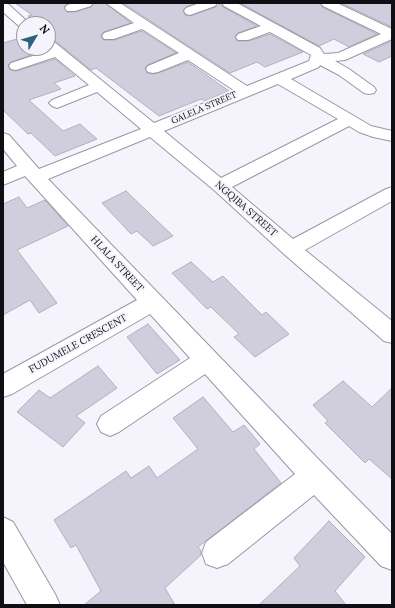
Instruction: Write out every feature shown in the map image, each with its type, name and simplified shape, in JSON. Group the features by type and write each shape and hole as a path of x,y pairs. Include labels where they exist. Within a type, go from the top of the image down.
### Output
{"street":[{"path":"71,8 87,3"},
{"path":"112,3 245,91"},
{"path":"190,11 211,3"},
{"path":"228,3 315,51 318,58 344,72 369,90"},
{"path":"327,3 392,34"},
{"path":"3,6 16,21"},
{"path":"109,36 144,24"},
{"path":"243,37 271,27"},
{"path":"318,58 340,57 392,34"},
{"name":"NGQIBA STREET","path":"56,50 220,186 291,249 388,326"},
{"path":"153,69 190,54"},
{"name":"NGQIBA STREET","path":"16,66 37,56"},
{"name":"GALELA STREET","path":"32,173 151,130 314,64 318,58"},
{"path":"280,78 349,120 379,134 392,136"},
{"path":"57,103 99,86"},
{"path":"220,186 349,120"},
{"name":"HLALA STREET","path":"3,138 32,173 152,302 315,476 392,555"},
{"path":"3,179 32,173"},
{"path":"291,249 392,193"},
{"name":"FUDUMELE CRESCENT","path":"3,386 152,302"},
{"path":"110,424 207,360"},
{"path":"217,553 315,476"},
{"path":"3,532 44,605"}],"building":[{"path":"15,3 69,3 64,7 67,12 75,12 91,7 94,3 105,3 131,23 104,32 101,35 103,40 114,40 142,31 176,53 147,65 145,68 147,73 158,73 188,62 229,91 205,101 201,99 159,116 96,68 91,70 56,42 56,16 28,16 32,15"},
{"path":"123,3 196,3 186,7 183,10 185,15 190,16 216,7 221,3 223,7 257,26 238,33 235,36 237,41 249,41 270,34 303,52 265,67 257,62 230,73"},
{"path":"240,3 320,3 322,7 377,34 349,47 334,39 319,46"},
{"path":"341,3 392,3 392,27"},
{"path":"16,39 16,56 28,56 11,62 8,65 10,70 16,71 55,59 75,76 54,83 61,89 29,100 63,131 80,124 97,139 55,156 31,133 28,134 3,110 3,43"},
{"path":"392,41 392,56 379,62 363,54"},
{"path":"126,191 173,236 153,246 137,231 131,234 102,203"},
{"path":"19,197 27,208 45,200 68,226 17,250 57,303 39,313 30,300 3,315 3,204"},
{"path":"191,262 213,282 223,276 262,315 266,312 289,334 255,357 234,337 239,334 211,307 207,309 172,273"},
{"path":"148,324 180,360 157,374 127,337"},
{"path":"98,366 117,388 76,416 85,423 63,447 17,412 39,390 50,398"},
{"path":"343,381 372,407 392,388 392,479 369,459 365,463 325,423 328,421 313,405"},
{"path":"203,397 233,432 244,425 260,444 254,449 281,483 198,547 201,551 201,555 165,588 175,605 84,605 101,591 76,545 71,548 54,520 126,471 131,478 149,466 157,478 198,449 173,418"},
{"path":"329,521 365,557 335,591 346,605 259,605 300,566 294,558"}]}
